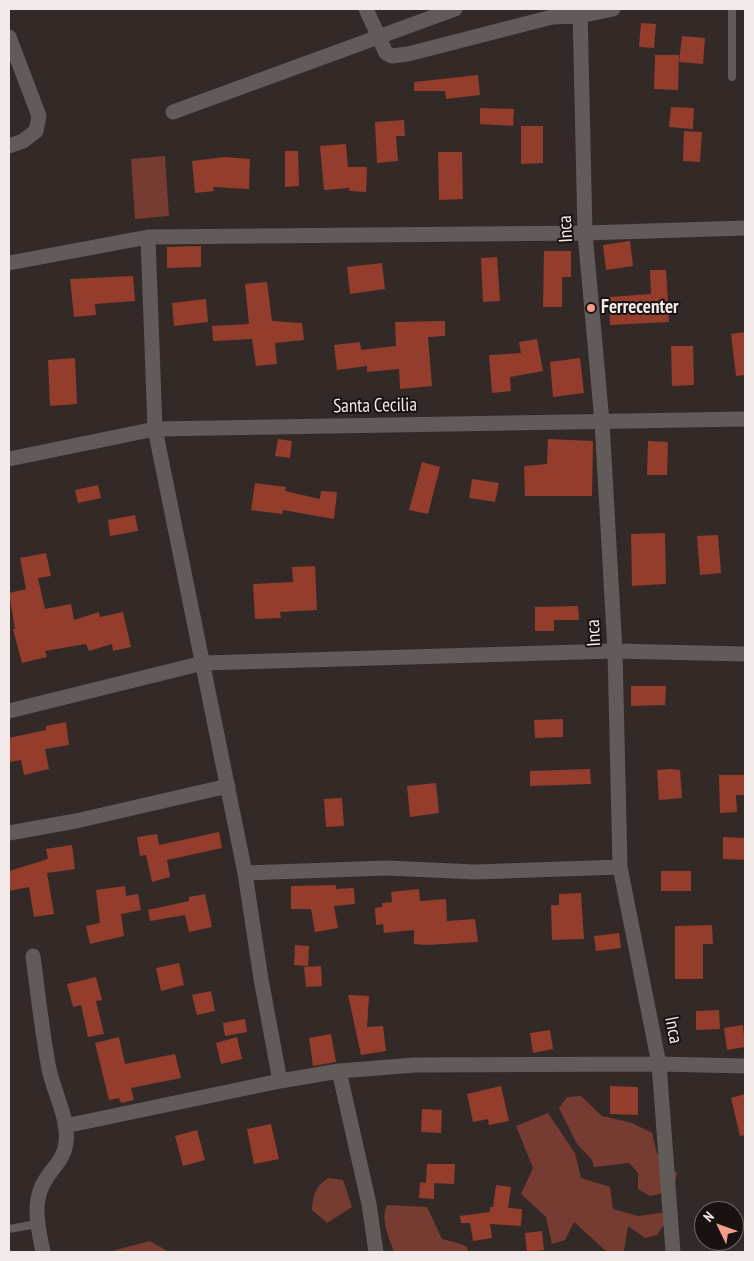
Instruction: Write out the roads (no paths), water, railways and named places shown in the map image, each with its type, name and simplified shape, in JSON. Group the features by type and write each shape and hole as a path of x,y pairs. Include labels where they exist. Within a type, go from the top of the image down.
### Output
{"street":[{"path":"366,9 386,53 392,56 408,54 552,17 613,9"},
{"path":"173,112 455,9"},
{"name":"Inca","path":"580,12 585,233 602,422 615,650 620,867 659,1064 673,1252"},
{"path":"9,37 39,116 36,132 23,141 9,146"},
{"path":"9,264 148,237 585,233 745,228"},
{"path":"148,237 156,429 245,873 261,978 280,1081"},
{"name":"Santa Cecilia","path":"9,459 156,429 745,419"},
{"path":"9,711 203,663 615,650 745,654"},
{"path":"9,833 76,821 228,786"},
{"path":"245,873 387,868 475,872 620,867"},
{"path":"33,956 50,1070 66,1126 66,1142 62,1159 46,1178 40,1188 37,1200 37,1224 43,1252"},
{"path":"66,1126 280,1081 339,1071 415,1065 659,1064 745,1066"},
{"path":"339,1071 369,1204 376,1252"}],"lane":[{"path":"732,9 732,77"},
{"path":"9,1229 37,1224"}],"place":[{"name":"Ferrecenter","path":"591,308"}]}
